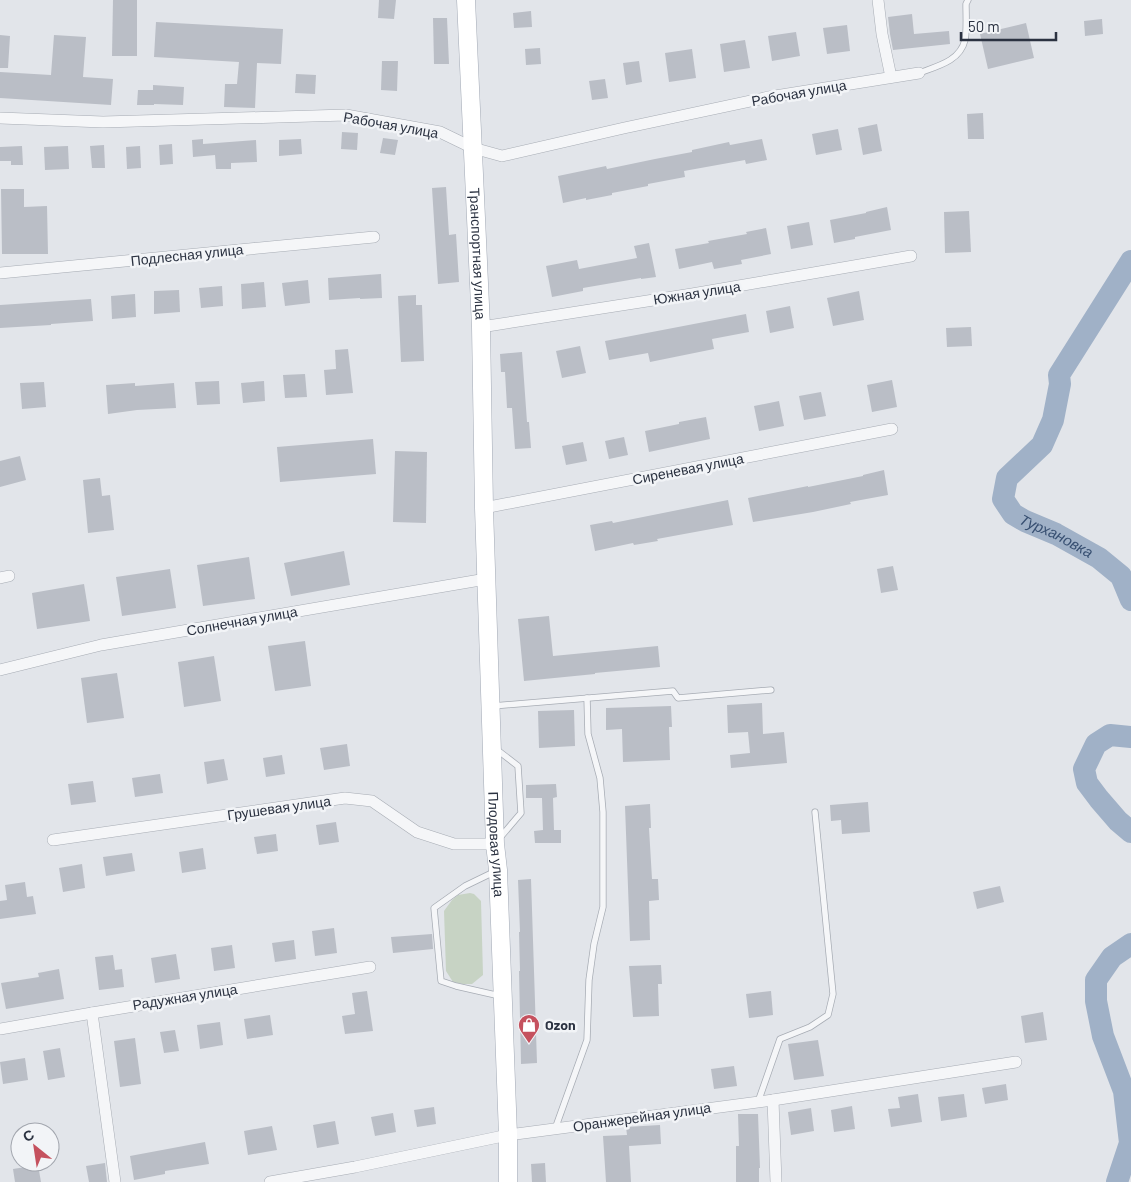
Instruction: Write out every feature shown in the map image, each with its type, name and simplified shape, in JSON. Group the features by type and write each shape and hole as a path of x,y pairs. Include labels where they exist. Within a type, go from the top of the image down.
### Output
{"main road":[{"name":"Транспортная улица","path":"466,0 481,327 484,508"},
{"name":"Плодовая улица","path":"484,508 508,1135 508,1182"}],"street":[{"path":"878,0 882,34 891,77"},
{"name":"Рабочая улица","path":"0,118 103,122 346,116 440,132 473,148 502,156 769,97 919,72"},
{"name":"Подлесная улица","path":"0,273 374,237"},
{"name":"Южная улица","path":"481,327 692,294 911,256"},
{"name":"Сиреневая улица","path":"484,508 892,429"},
{"name":"Солнечная улица","path":"0,670 101,645 486,579"},
{"name":"Грушевая улица","path":"53,840 345,798 372,801 417,832 454,844 496,844"},
{"name":"Радужная улица","path":"0,1030 370,967"},
{"path":"92,1013 115,1182"},
{"name":"Оранжерейная улица","path":"270,1182 354,1167 508,1135 772,1100 1016,1062"},
{"path":"772,1100 776,1182"}],"lane":[{"path":"919,72 945,64 958,54 965,40 966,4 968,0"},
{"path":"491,706 673,691 678,698 771,690"},
{"path":"555,1129 587,1040 589,980 602,907 603,812 600,778 588,734 587,698"},
{"path":"492,746 518,766 521,813 496,844"},
{"path":"758,1102 780,1039 810,1027 828,1015 833,994 815,812"},
{"path":"498,870 465,886 434,908 441,981 502,996"}],"green space":[{"path":"474,894 481,901 483,975 472,984 463,984 453,982 446,971 444,911 458,895"}],"building":[{"path":"113,0 137,0 137,56 112,56"},
{"path":"379,0 396,0 394,19 378,18"},
{"path":"531,11 532,27 514,28 513,13"},
{"path":"912,14 914,34 949,31 950,44 893,50 888,17"},
{"path":"433,18 447,18 449,64 434,64"},
{"path":"1102,19 1103,34 1085,36 1084,21"},
{"path":"156,22 283,29 281,64 257,63 255,108 224,107 225,84 237,84 239,62 154,57"},
{"path":"1026,23 1034,58 988,69 980,34"},
{"path":"847,25 850,51 827,54 823,28"},
{"path":"796,32 800,56 772,61 768,36"},
{"path":"0,35 10,36 8,68 0,68"},
{"path":"54,35 86,37 83,77 113,79 111,105 0,98 0,72 51,75"},
{"path":"745,40 750,68 724,72 720,44"},
{"path":"540,48 541,64 526,65 525,49"},
{"path":"692,49 696,78 669,82 665,53"},
{"path":"382,61 398,61 397,91 381,90"},
{"path":"639,61 642,82 626,85 623,63"},
{"path":"296,74 316,75 315,94 295,93"},
{"path":"605,79 608,98 592,100 589,81"},
{"path":"153,85 184,87 183,105 137,105 138,90 153,90"},
{"path":"983,113 984,139 968,139 967,114"},
{"path":"877,124 882,151 863,155 858,128"},
{"path":"838,129 842,150 816,155 812,134"},
{"path":"342,132 358,133 357,150 341,149"},
{"path":"383,138 398,140 395,155 380,153"},
{"path":"203,139 203,144 256,140 257,162 231,163 231,169 216,169 215,155 193,157 192,140"},
{"path":"301,139 302,154 279,156 279,140"},
{"path":"762,139 767,160 746,164 745,160 684,171 685,177 648,184 648,186 612,193 612,195 563,203 558,176 606,166 607,169 692,152 692,150 729,142 730,145"},
{"path":"172,144 173,164 160,165 159,145"},
{"path":"104,145 105,168 92,168 90,146"},
{"path":"22,146 23,165 11,165 11,161 0,161 0,147"},
{"path":"68,146 69,169 45,170 44,147"},
{"path":"140,146 141,168 127,169 126,147"},
{"path":"446,187 449,235 456,234 459,282 438,284 432,188"},
{"path":"1,189 24,189 24,207 47,206 48,254 2,254"},
{"path":"887,207 891,230 834,243 830,220"},
{"path":"969,211 971,252 945,253 944,212"},
{"path":"809,222 813,245 791,249 787,226"},
{"path":"766,228 771,254 741,260 742,264 714,269 712,262 679,269 675,249 709,243 708,241 747,234 746,232"},
{"path":"649,243 656,277 583,288 583,291 552,297 546,266 577,260 579,269 637,258 634,246"},
{"path":"381,274 382,298 329,300 328,278"},
{"path":"308,280 310,303 285,306 282,283"},
{"path":"264,282 266,307 242,309 241,284"},
{"path":"222,286 223,306 201,308 199,288"},
{"path":"179,290 180,312 154,314 154,291"},
{"path":"859,291 864,320 833,326 827,298"},
{"path":"135,294 136,317 112,319 111,296"},
{"path":"416,295 416,305 422,305 424,361 401,362 398,296"},
{"path":"91,299 93,321 0,328 0,305"},
{"path":"790,306 794,328 770,333 766,311"},
{"path":"746,314 749,332 712,339 714,349 650,362 648,353 609,360 605,341"},
{"path":"971,327 972,346 947,347 946,328"},
{"path":"580,346 586,373 562,378 556,351"},
{"path":"348,349 353,393 326,395 324,370 336,369 335,350"},
{"path":"522,352 527,422 529,422 531,448 515,449 512,408 507,408 505,372 501,372 500,354"},
{"path":"305,374 307,397 285,398 283,375"},
{"path":"892,380 897,407 872,412 867,385"},
{"path":"219,381 220,404 197,405 195,382"},
{"path":"264,381 265,401 243,403 241,383"},
{"path":"44,382 46,407 22,409 20,383"},
{"path":"135,383 135,386 174,383 176,408 108,414 106,385"},
{"path":"821,392 826,416 804,420 799,396"},
{"path":"779,401 784,426 759,431 754,406"},
{"path":"706,417 710,439 649,452 645,431"},
{"path":"624,437 628,455 609,459 605,441"},
{"path":"373,439 376,474 280,482 277,447"},
{"path":"583,442 587,461 566,465 562,446"},
{"path":"395,451 427,452 426,523 393,522"},
{"path":"20,456 26,480 0,487 0,461"},
{"path":"884,470 888,495 850,502 851,504 813,512 753,522 748,498 863,476"},
{"path":"100,478 102,496 110,495 114,530 88,533 83,480"},
{"path":"728,500 733,525 657,539 658,541 634,545 633,543 595,551 590,525 612,521 613,523"},
{"path":"344,551 350,585 291,596 284,563"},
{"path":"249,557 255,599 203,606 197,565"},
{"path":"893,566 898,590 881,593 877,569"},
{"path":"170,569 176,608 122,616 116,577"},
{"path":"84,584 90,621 37,629 32,593"},
{"path":"549,616 553,656 658,646 660,667 524,681 518,619"},
{"path":"305,641 311,686 275,691 268,646"},
{"path":"214,656 221,701 184,707 178,662"},
{"path":"117,673 124,718 87,723 81,678"},
{"path":"762,703 763,734 784,732 787,763 731,768 730,755 750,753 748,732 728,733 727,705"},
{"path":"671,706 672,727 669,727 670,760 623,762 622,729 606,730 606,708"},
{"path":"574,710 575,746 539,748 538,711"},
{"path":"347,744 350,766 324,770 320,748"},
{"path":"282,755 285,774 266,777 263,758"},
{"path":"224,759 228,780 207,784 204,762"},
{"path":"160,774 163,793 135,797 132,778"},
{"path":"93,781 96,802 71,805 68,784"},
{"path":"556,784 557,797 553,798 554,830 561,830 561,843 535,843 534,831 543,830 542,798 526,798 526,785"},
{"path":"868,802 870,832 842,834 841,820 831,821 830,805"},
{"path":"650,804 651,828 649,828 652,879 658,879 659,900 649,901 650,940 630,941 625,806"},
{"path":"336,822 339,842 319,845 316,825"},
{"path":"276,834 278,851 257,854 254,837"},
{"path":"203,848 206,869 182,873 179,852"},
{"path":"132,853 135,871 106,876 103,857"},
{"path":"82,864 85,888 63,892 59,868"},
{"path":"531,879 537,1063 521,1064 518,880"},
{"path":"25,882 27,897 33,896 36,914 0,919 0,901 7,900 5,885"},
{"path":"1000,886 1004,902 977,909 973,892"},
{"path":"334,928 337,953 315,956 312,931"},
{"path":"432,934 433,949 393,953 391,937"},
{"path":"294,940 296,959 275,962 272,943"},
{"path":"232,945 235,968 214,971 211,948"},
{"path":"176,954 180,979 155,983 151,958"},
{"path":"113,955 115,970 122,969 124,987 99,990 95,957"},
{"path":"661,965 662,984 658,984 659,1016 633,1017 629,966"},
{"path":"59,969 64,999 6,1009 1,983 39,977 38,973"},
{"path":"367,991 373,1031 345,1034 342,1016 355,1014 352,993"},
{"path":"771,991 773,1015 749,1018 746,994"},
{"path":"1043,1012 1047,1040 1025,1043 1021,1016"},
{"path":"270,1015 273,1035 247,1039 244,1019"},
{"path":"220,1022 223,1045 200,1049 197,1025"},
{"path":"175,1030 179,1051 164,1053 160,1032"},
{"path":"135,1038 141,1084 120,1087 114,1041"},
{"path":"818,1040 824,1076 794,1080 788,1044"},
{"path":"60,1048 65,1077 48,1080 43,1051"},
{"path":"25,1058 28,1080 3,1084 0,1062"},
{"path":"734,1066 737,1086 714,1089 711,1069"},
{"path":"1006,1084 1008,1100 985,1104 982,1088"},
{"path":"918,1094 922,1122 891,1127 888,1109 900,1108 898,1097"},
{"path":"964,1094 967,1117 941,1121 938,1097"},
{"path":"852,1106 855,1129 834,1132 831,1110"},
{"path":"434,1107 436,1124 417,1127 414,1110"},
{"path":"811,1108 814,1131 791,1135 788,1112"},
{"path":"393,1113 396,1132 375,1136 371,1117"},
{"path":"738,1114 758,1114 759,1182 736,1182 736,1146 739,1146"},
{"path":"335,1121 339,1144 317,1148 313,1125"},
{"path":"660,1125 661,1144 629,1146 631,1182 606,1182 603,1136 627,1135 626,1127"},
{"path":"272,1126 277,1150 248,1155 244,1131"},
{"path":"205,1142 209,1164 165,1171 165,1174 134,1180 130,1156"},
{"path":"105,1163 107,1182 89,1182 86,1166"},
{"path":"545,1163 546,1182 532,1182 531,1164"},
{"path":"13,1172 39,1172 41,1182 15,1182"}],"waterway":[{"name":"Турхановка","path":"1131,261 1059,375 1060,384 1053,420 1042,445 1007,478 1003,499 1013,514 1056,534 1099,558 1121,576 1131,600"},
{"name":"Турхановка","path":"1131,737 1110,735 1096,744 1084,769 1087,783 1118,821 1131,832"},
{"name":"Турхановка","path":"1117,1182 1130,1143 1124,1091 1103,1036 1096,1001 1096,980 1112,957 1131,944"}],"place":[{"name":"Ozon","path":"529,1044"}]}
